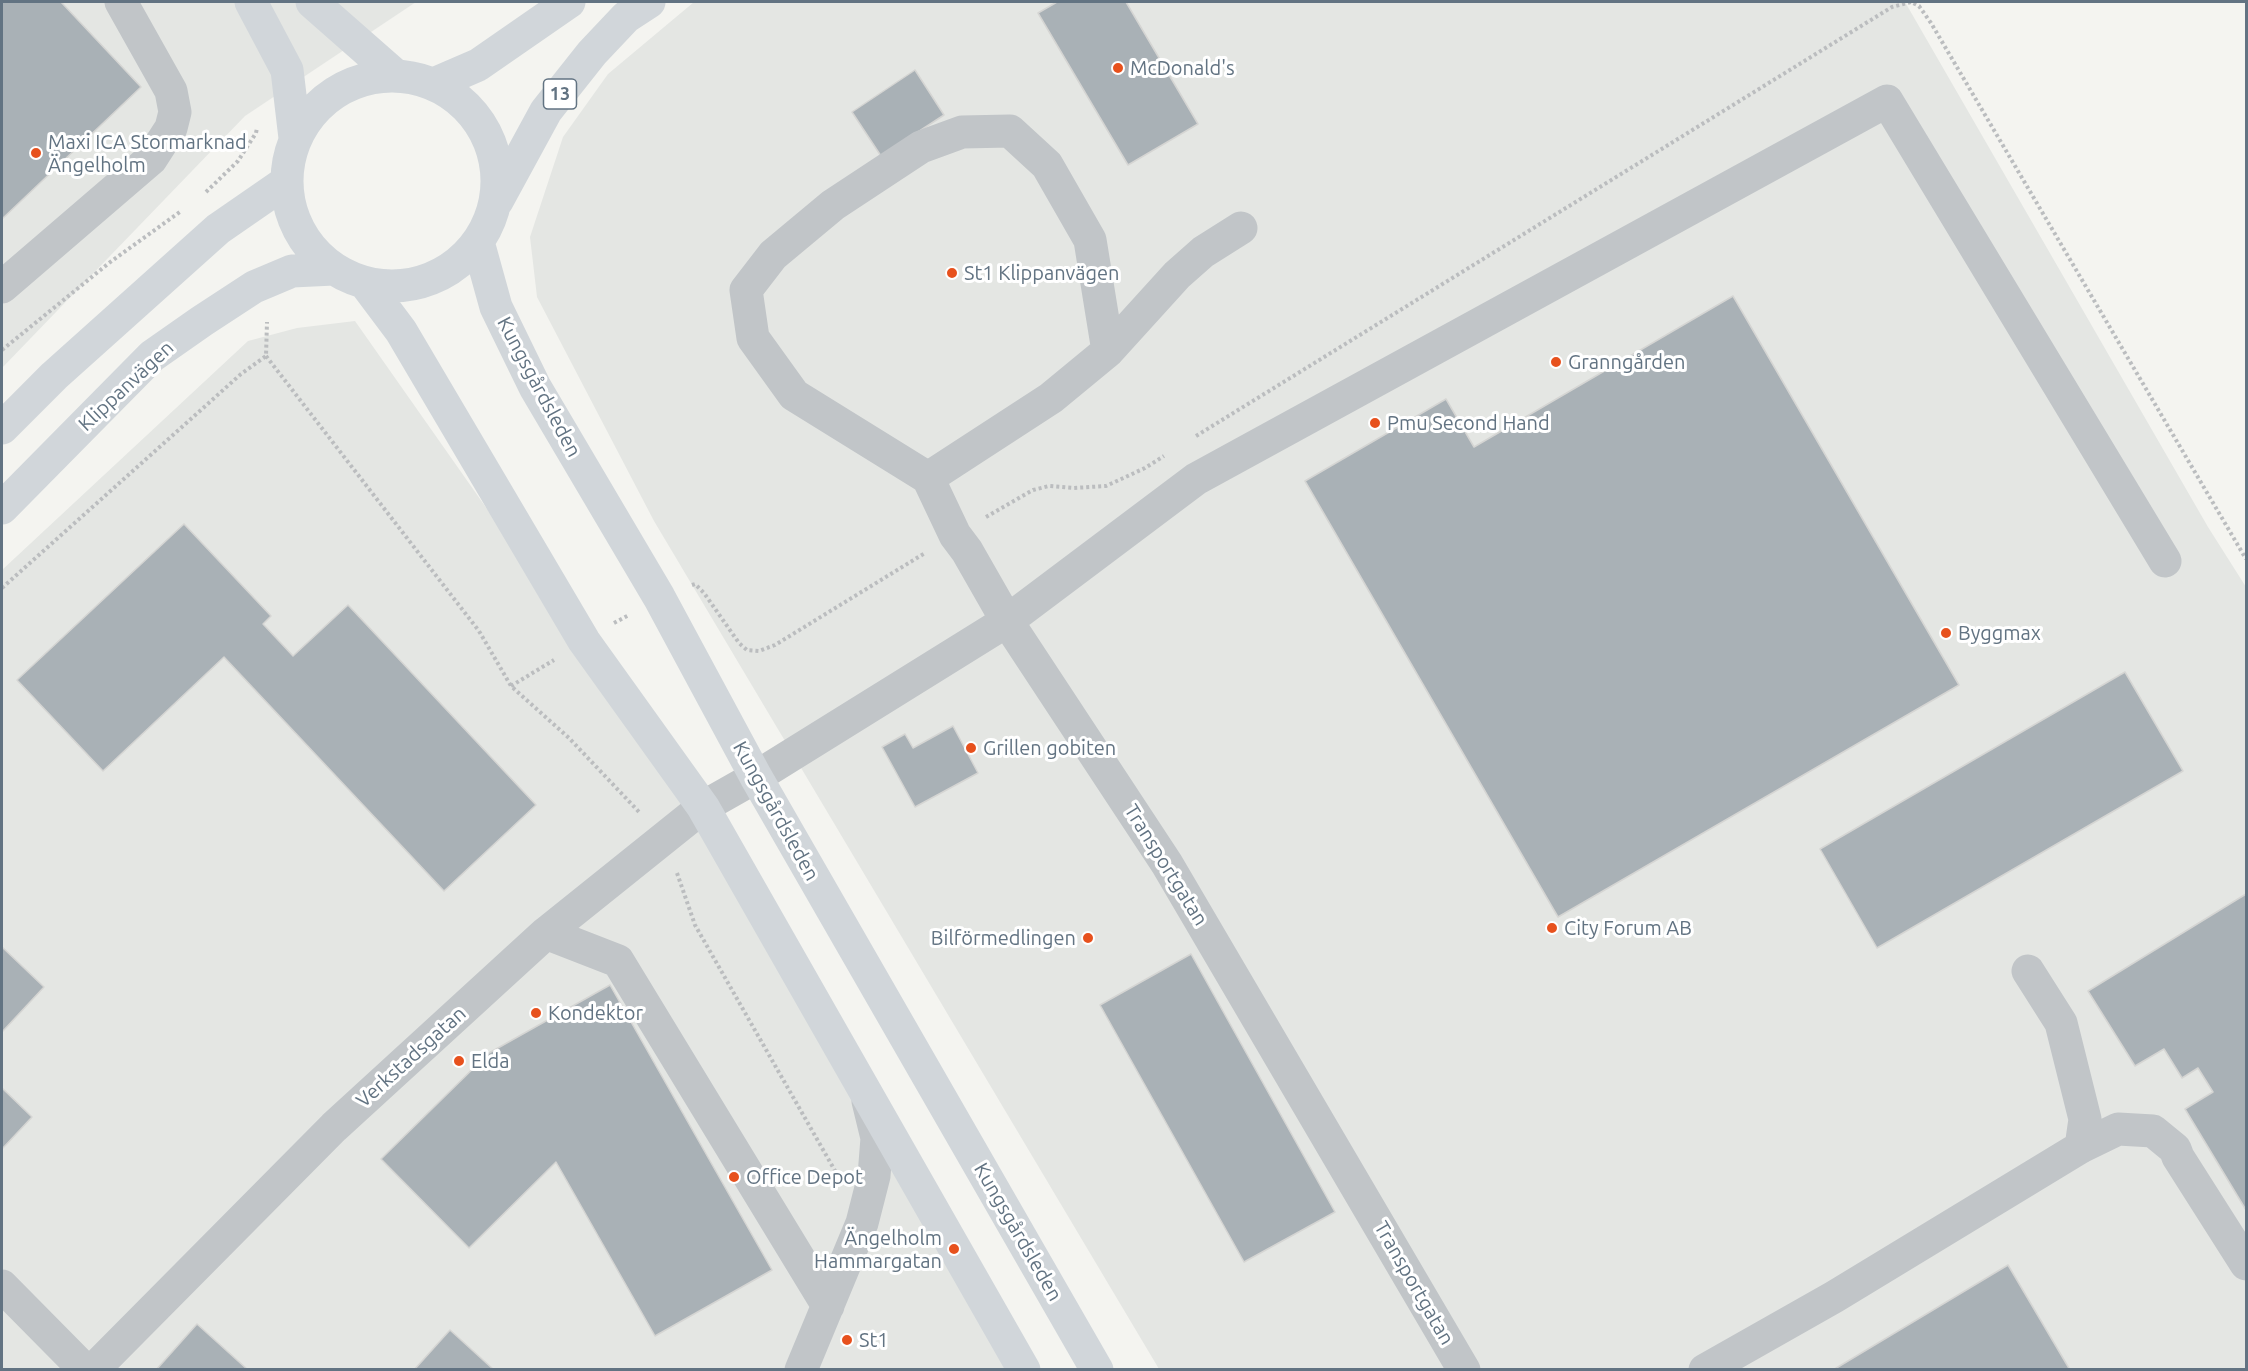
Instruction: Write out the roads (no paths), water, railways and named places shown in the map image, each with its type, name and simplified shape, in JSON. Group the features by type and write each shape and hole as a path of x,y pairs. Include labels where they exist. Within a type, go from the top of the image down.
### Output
{"main road":[{"path":"250,2 287,70 295,138"},
{"path":"312,2 395,75"},
{"path":"434,84 478,65 569,2"},
{"name":"13","path":"495,205 546,111 592,53 626,17 649,2"},
{"path":"395,75 422,79 434,84 454,95 471,110 489,138 497,171 495,205 478,242 453,266 422,282 399,286 365,283 334,269 314,252 299,231 290,207 286,182 295,138 312,112 335,91 364,79 395,75"},
{"path":"2,428 54,376 218,229 286,182"},
{"name":"Kungsgårdsleden","path":"478,242 496,307 535,387 659,597 756,777 1097,1370"},
{"name":"Klippanvägen","path":"2,508 152,356 254,287 292,271 334,269"},
{"path":"365,283 401,331 584,641 703,807 866,1090 1023,1370"}],"street":[{"path":"2,287 151,159 171,128 175,112 171,91 120,2"},
{"path":"756,777 1006,621 1196,479 1887,101 2165,561"},
{"path":"1108,351 1090,240 1047,165 1010,131 962,132 921,147 833,205 773,255 746,290 753,338 794,395 928,478 1051,398 1108,351 1176,275 1203,252 1241,228"},
{"name":"Transportgatan","path":"928,478 955,535 967,551 1006,621 1167,864 1464,1370"},
{"name":"Verkstadsgatan","path":"93,1370 334,1127 546,933 703,807 756,777"},
{"path":"546,933 618,961 828,1306"},
{"path":"2028,971 2061,1023 2085,1119 2081,1147"},
{"path":"801,1370 862,1223 874,1176 877,1138 866,1090"},
{"path":"1705,1370 1834,1297 2081,1147 2118,1129 2153,1131 2175,1149 2247,1264"},
{"path":"2,1286 85,1370"}],"place":[{"name":"McDonald's","path":"1118,68"},
{"name":"Maxi ICA Stormarknad Ängelholm","path":"36,153"},
{"name":"St1 Klippanvägen","path":"952,273"},
{"name":"Granngården","path":"1556,362"},
{"name":"Pmu Second Hand","path":"1375,423"},
{"name":"Byggmax","path":"1946,633"},
{"name":"Grillen gobiten","path":"971,748"},
{"name":"City Forum AB","path":"1552,928"},
{"name":"Bilförmedlingen","path":"1088,938"},
{"name":"Kondektor","path":"536,1013"},
{"name":"Elda","path":"459,1061"},
{"name":"Office Depot","path":"734,1177"},
{"name":"Ängelholm Hammargatan","path":"954,1249"},
{"name":"St1","path":"847,1340"}]}
